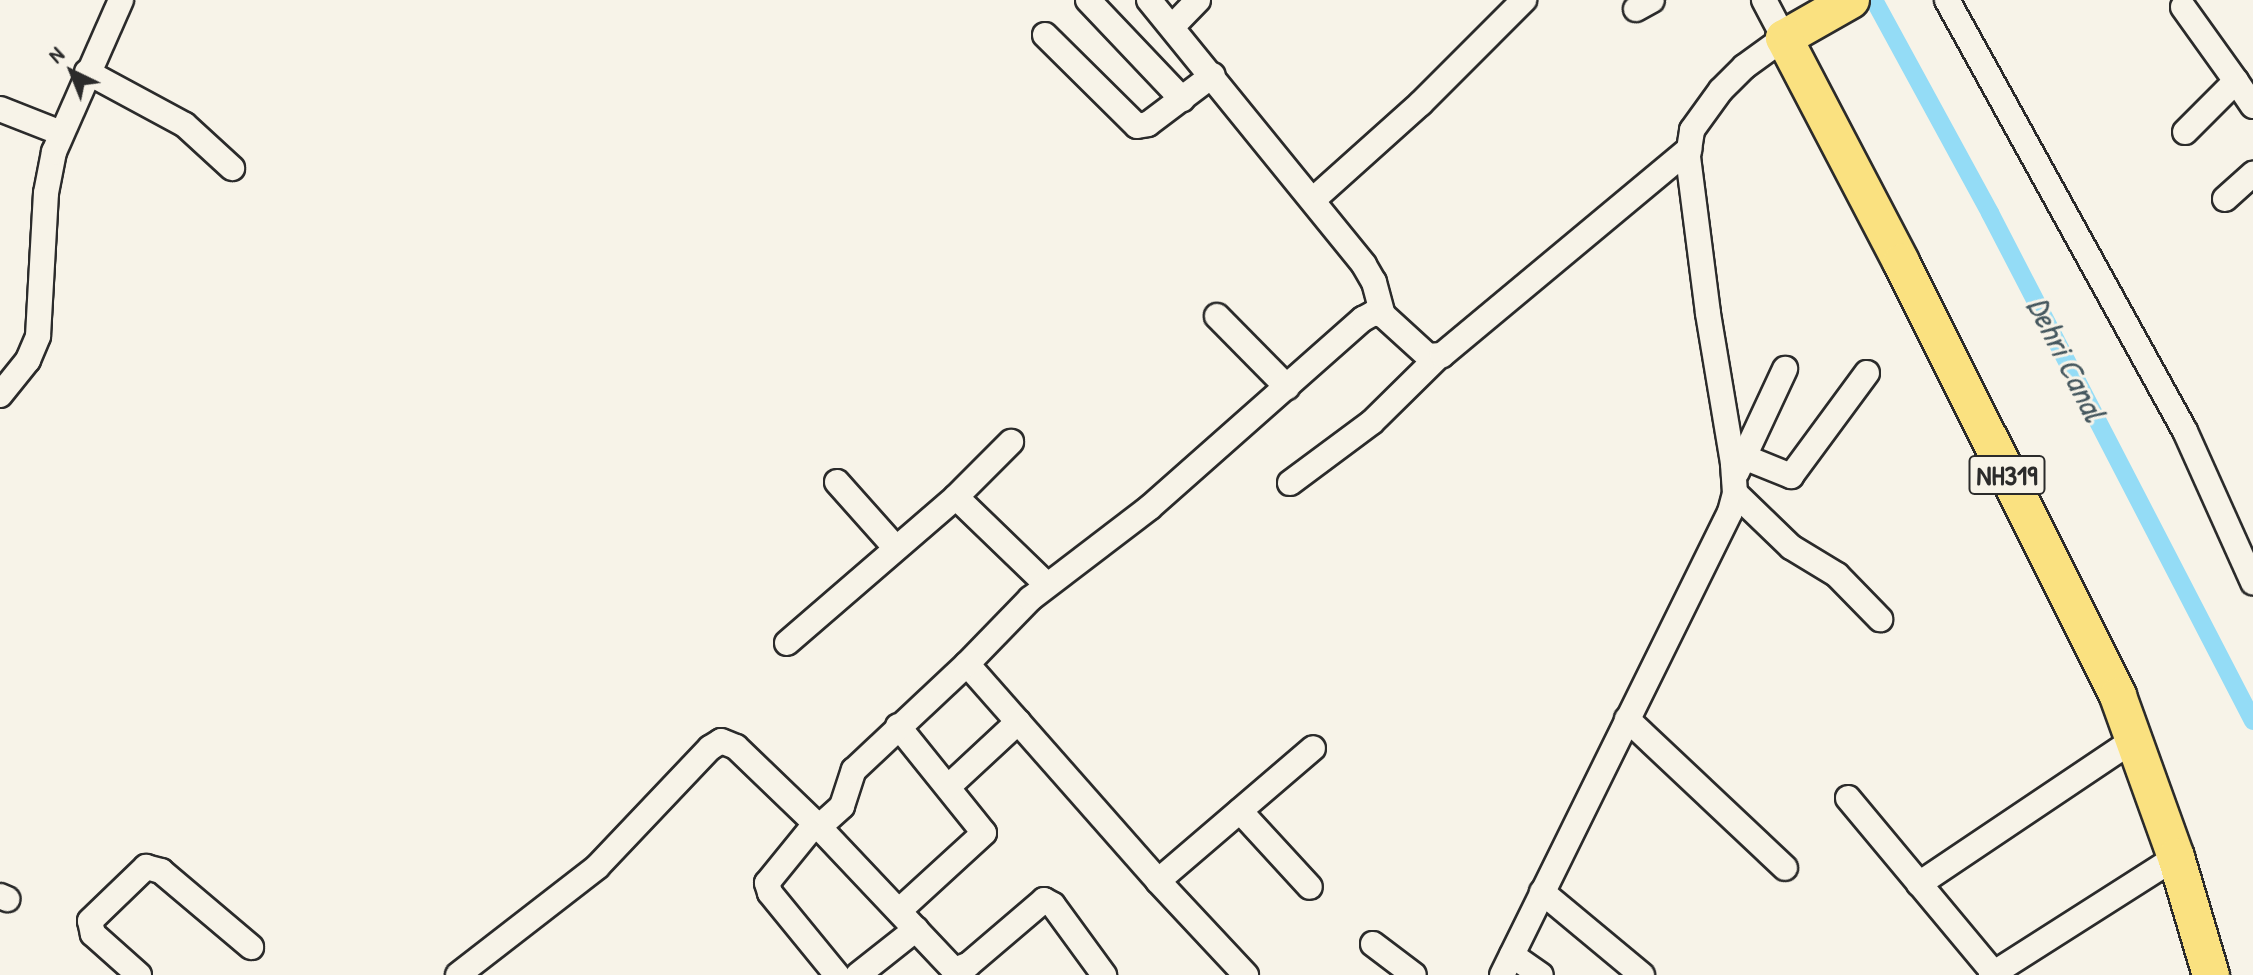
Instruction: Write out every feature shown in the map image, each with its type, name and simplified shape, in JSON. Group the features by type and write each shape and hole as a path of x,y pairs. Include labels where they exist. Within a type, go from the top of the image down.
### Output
{"highway":[{"path":"1784,38 1839,6"},
{"name":"NH319","path":"1784,38 2087,631 2135,739 2176,857 2211,975"}],"street":[{"path":"0,395 28,360 38,336 46,193 61,133 121,0"},
{"path":"1088,0 1182,99"},
{"path":"1149,0 1314,199 1364,265 1374,282 1383,315"},
{"path":"1173,26 1198,0"},
{"path":"1314,199 1421,103 1524,0"},
{"path":"1764,0 1784,38 1744,67 1721,90 1692,130 1689,149 1695,223 1738,475 1791,547 1837,575 1880,619"},
{"path":"1947,0 2185,431 2253,582"},
{"path":"2183,7 2253,106"},
{"path":"1045,35 1137,126 1148,124 1213,75"},
{"path":"87,72 185,125 232,168"},
{"path":"2185,132 2236,81"},
{"path":"0,109 61,133"},
{"path":"1290,483 1372,422 1438,357 1689,149"},
{"path":"2225,199 2253,174"},
{"path":"837,975 770,893 767,883 817,825 842,806 854,770 967,664 1046,584 1149,508 1363,319 1374,313 1383,315 1424,353 1438,357"},
{"path":"1217,316 1287,387"},
{"path":"1541,975 1507,965 1730,512 1738,475 1785,369"},
{"path":"1738,475 1791,476 1867,373"},
{"path":"787,643 879,564 894,546 956,497 1011,442"},
{"path":"837,482 894,546"},
{"path":"956,497 1046,584"},
{"path":"967,664 1158,881 1246,975"},
{"path":"1627,719 1785,868"},
{"path":"948,787 1018,722"},
{"path":"858,975 885,967 908,920 983,835 898,726"},
{"path":"1919,884 2135,739"},
{"path":"458,975 597,867 716,743 730,742 817,825 951,968 959,970 1041,901 1047,901 1104,975"},
{"path":"1158,881 1313,748"},
{"path":"1848,798 1992,974 2176,857"},
{"path":"1240,811 1310,887"},
{"path":"139,975 101,943 90,928 90,921 146,867 161,871 251,947"},
{"path":"1542,892 1642,975"},
{"path":"1373,944 1414,975"}],"waterway":[{"name":"Dehri Canal","path":"1874,0 1990,213 2253,721"}]}
